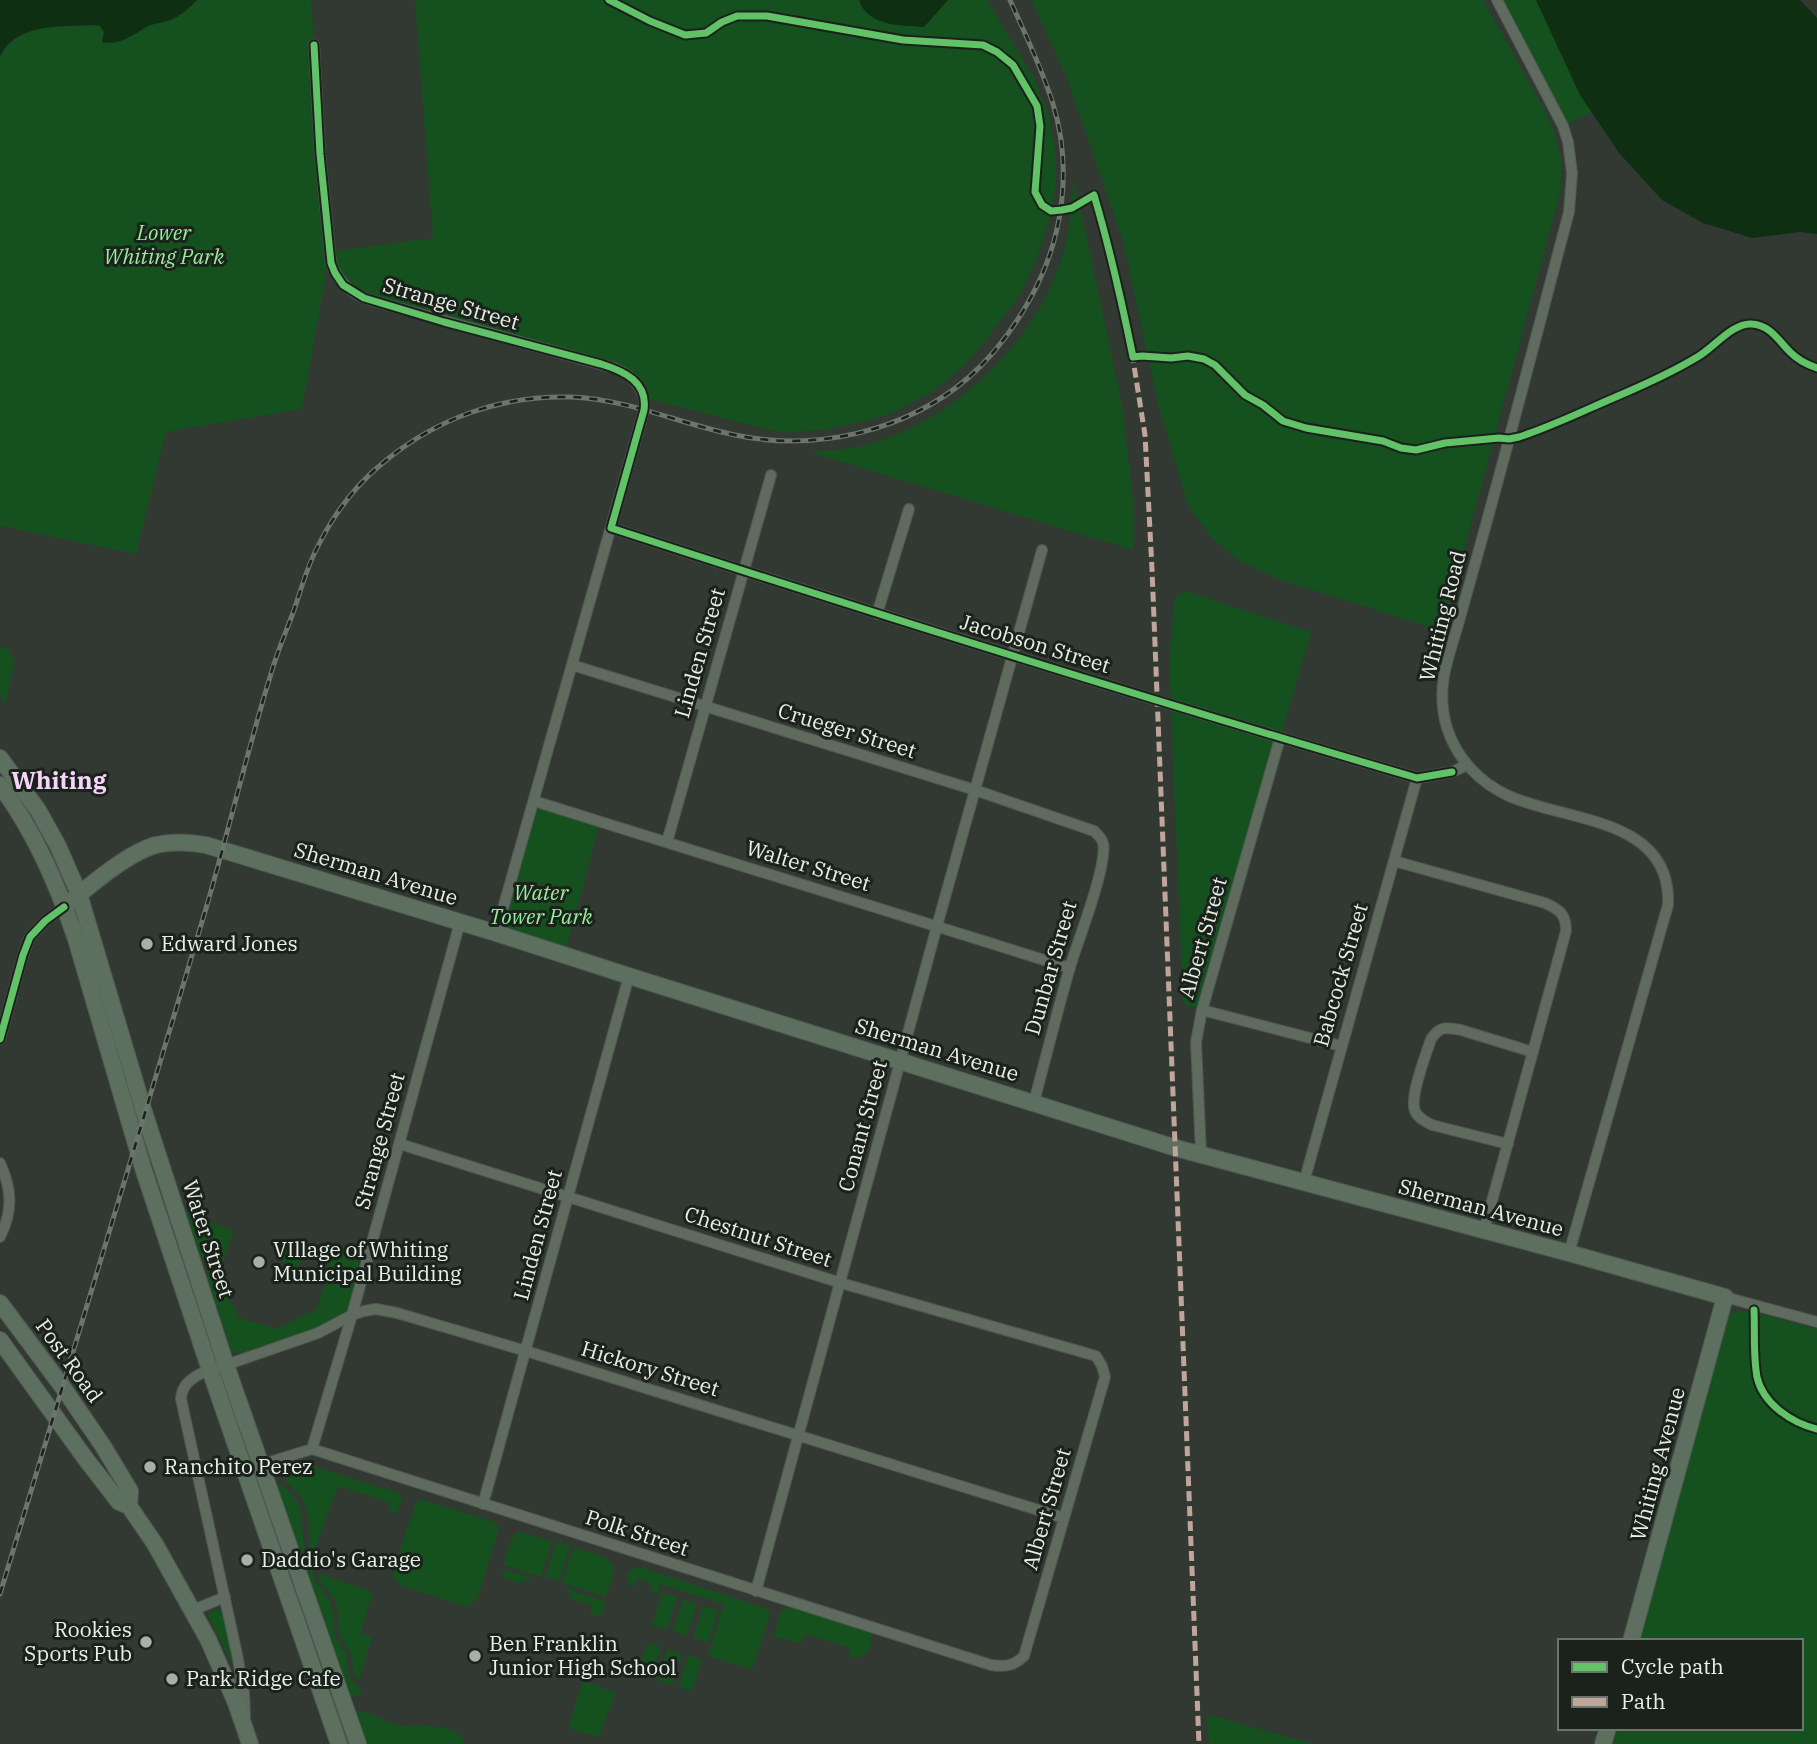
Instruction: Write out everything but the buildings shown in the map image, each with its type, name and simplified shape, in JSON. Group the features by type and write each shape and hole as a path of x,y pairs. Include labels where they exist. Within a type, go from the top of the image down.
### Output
{"main road":[{"name":"Water Street","path":"0,758 38,810 58,846 79,894 144,1111 226,1365 358,1744"},
{"name":"Water Street","path":"0,785 24,819 43,854 76,939 135,1143 339,1744"},
{"name":"Sherman Avenue","path":"64,907 87,886 153,846 193,842 223,849 1175,1148 1725,1297"},
{"name":"Whiting Avenue","path":"1633,1639 1725,1297"},
{"name":"Post Road","path":"0,1303 103,1446 130,1491 129,1506 119,1502 0,1340"},
{"path":"129,1506 155,1544 193,1610 213,1651 248,1738"}],"street":[{"name":"Whiting Road","path":"1497,0 1563,126 1571,156 1572,188 1559,252 1444,675 1444,718 1454,746 1466,765 1490,785 1511,797 1636,838 1659,862 1668,894 1668,905 1569,1253"},
{"name":"Strange Street","path":"314,45 331,263 343,285 364,298 601,363 621,371 635,381 645,398 644,410 496,933"},
{"name":"Linden Street","path":"667,842 771,475"},
{"path":"877,614 908,509"},
{"name":"Jacobson Street","path":"611,528 877,614 1417,778 1452,772 1466,765"},
{"name":"Conant Street","path":"756,1591 1042,550"},
{"name":"Crueger Street","path":"572,665 1081,825 1094,831 1103,844"},
{"name":"Albert Street","path":"1201,1154 1196,1042 1202,1010 1280,738"},
{"name":"Babcock Street","path":"1304,1182 1417,778"},
{"name":"Walter Street","path":"534,801 1070,968"},
{"name":"Dunbar Street","path":"1034,1102 1070,968 1099,875 1103,844"},
{"path":"1394,861 1545,903 1562,913 1566,921 1566,931 1484,1230"},
{"path":"0,1039 30,937 64,907"},
{"name":"Strange Street","path":"312,1449 352,1315 460,922"},
{"name":"Linden Street","path":"483,1504 629,976"},
{"path":"1202,1010 1341,1046"},
{"path":"1508,1144 1424,1121 1414,1108 1415,1094 1431,1040 1441,1029 1461,1030 1533,1052"},
{"name":"Chestnut Street","path":"400,1144 841,1283 1096,1356 1102,1366"},
{"path":"0,1163 10,1199 7,1220 0,1237"},
{"name":"Sherman Avenue","path":"1725,1297 1817,1322"},
{"name":"Hickory Street","path":"248,1738 244,1693 181,1399 182,1392 188,1381 210,1370 318,1333 352,1315 376,1309 397,1313 1064,1518"},
{"name":"Albert Street","path":"1019,1662 1028,1646 1105,1377 1102,1366"},
{"path":"244,1470 312,1449"},
{"name":"Polk Street","path":"312,1449 991,1665 1006,1667 1019,1662"},
{"path":"193,1610 225,1597"}],"green space":[{"name":"Lower Whiting Park","path":"197,0 311,0 330,252 433,238 415,0 859,0 862,9 924,27 948,0 987,0 1034,78 1049,116 1056,155 1056,185 1049,223 1021,293 965,365 933,391 888,415 829,429 782,433 645,398 630,376 364,298 330,264 302,409 166,432 136,554 0,526 0,57 16,39 40,29 56,26 101,26 104,32 102,42 169,21 183,14"},
{"path":"1031,0 1483,0 1544,109 1555,134 1562,164 1560,193 1442,631 1281,580 1238,560 1212,538 1188,505 1158,403 1123,241 1067,78"},
{"path":"1497,0 1536,0 1580,95 1592,112 1563,126"},
{"path":"1074,178 1122,405 1133,498 1133,550 809,452 862,446 895,435 956,401 983,378 1008,352 1047,294 1066,242"},
{"path":"1186,591 1311,632 1202,1010 1183,1004 1169,658 1175,597"},
{"path":"0,647 7,648 14,659 6,705 0,694"},
{"name":"Water Tower Park","path":"534,801 600,822 564,956 496,933"},
{"path":"203,1210 201,1220 233,1230 224,1260 201,1260 186,1212"},
{"path":"272,1242 303,1251 298,1269 285,1265"},
{"path":"328,1250 344,1253 360,1264 353,1299 345,1314 290,1338 232,1353 206,1274 216,1272 228,1277 231,1282 223,1287 239,1318 277,1329 317,1309 330,1265 322,1261"},
{"path":"1750,1311 1817,1329 1817,1744 1608,1744 1612,1730 1803,1730 1803,1639 1638,1639 1724,1323 1730,1314"},
{"path":"312,1466 399,1493 402,1499 397,1513 388,1512 390,1503 338,1486 312,1557 307,1509 300,1496 285,1481 296,1469"},
{"path":"274,1480 292,1494 300,1506 304,1546 317,1584 332,1606 335,1636 346,1654 348,1676 364,1693 351,1697 347,1695"},
{"path":"420,1500 495,1522 499,1528 478,1597 472,1604 465,1606 401,1586 394,1579 393,1571 415,1506"},
{"path":"518,1532 552,1541 541,1577 504,1565 510,1543"},
{"path":"556,1542 570,1546 559,1581 545,1577"},
{"path":"574,1547 604,1557 612,1564 613,1576 605,1597 562,1583"},
{"path":"639,1567 770,1610 753,1667 750,1669 708,1656 724,1604 660,1584 657,1594 650,1592 652,1584 637,1578 634,1587 629,1585 628,1574 633,1568"},
{"path":"504,1569 531,1578 530,1581 523,1579 521,1584 502,1577"},
{"path":"318,1573 373,1592 360,1633 372,1637 359,1680 353,1674 352,1655 339,1634 337,1606 332,1595 322,1585"},
{"path":"566,1589 606,1602 600,1617 590,1614 592,1605 570,1599 571,1594 565,1592"},
{"path":"662,1593 677,1597 667,1630 652,1625"},
{"path":"683,1599 697,1604 687,1636 673,1632"},
{"path":"703,1606 718,1610 708,1643 693,1638"},
{"path":"791,1607 872,1633 870,1648 861,1656 850,1657 850,1648 805,1634 800,1643 775,1637 780,1613"},
{"path":"223,1610 234,1662 232,1663 208,1616 211,1611"},
{"path":"647,1643 661,1647 651,1679 637,1675"},
{"path":"667,1649 682,1654 672,1685 658,1681"},
{"path":"688,1655 702,1660 692,1691 678,1687"},
{"path":"583,1680 616,1693 597,1737 568,1728"},
{"path":"358,1711 403,1726 444,1728 460,1736 465,1744 367,1744"},
{"path":"1207,1714 1313,1744 1209,1744"}],"shaded area":[{"path":"0,0 197,0 178,16 148,26 121,41 102,42 104,32 100,26 55,27 28,32 17,38 7,46 0,57"},
{"path":"859,0 948,0 924,27 896,25 877,20 863,9"},
{"path":"1536,0 1800,0 1817,18 1817,234 1800,232 1752,238 1703,223 1662,200 1619,153 1580,95"}],"railway":[{"path":"0,1594 207,905 272,669 309,565 329,526 363,481 404,446 448,422 495,405 545,397 592,399 633,407 735,435 796,441 827,439 888,424 943,397 968,378 1002,341 1030,299 1050,253 1061,204 1062,154 1053,104 1039,64 1010,0"}],"marked path":[{"path":"1132,353 1145,435 1152,569 1199,1744"}],"cycle path":[{"path":"609,0 685,35 706,33 737,16 767,16 903,40 983,45 997,52 1013,65 1037,106 1040,126 1035,192 1042,205 1051,211 1062,210 1072,208 1094,195 1133,357 1188,356 1204,359 1215,365 1245,395 1283,421 1416,450 1445,443 1519,437 1569,418 1669,373 1745,324 1764,327 1796,357 1817,368"},
{"path":"314,45 320,154 331,263 335,273 343,285 364,298 601,364 633,379 642,392 644,410 611,528 1013,656 1417,778 1452,772"},
{"path":"0,1039 30,937 64,907"},
{"path":"1754,1310 1755,1360 1760,1387 1780,1411 1817,1429"}],"place":[{"name":"Edward Jones","path":"147,944"},
{"name":"VIllage of Whiting Municipal Building","path":"259,1262"},
{"name":"Ranchito Perez","path":"150,1467"},
{"name":"Daddio's Garage","path":"247,1560"},
{"name":"Rookies Sports Pub","path":"146,1642"},
{"name":"Ben Franklin Junior High School","path":"475,1656"},
{"name":"Park Ridge Cafe","path":"172,1679"}],"district":[{"name":"Whiting","path":"59,781"}]}
